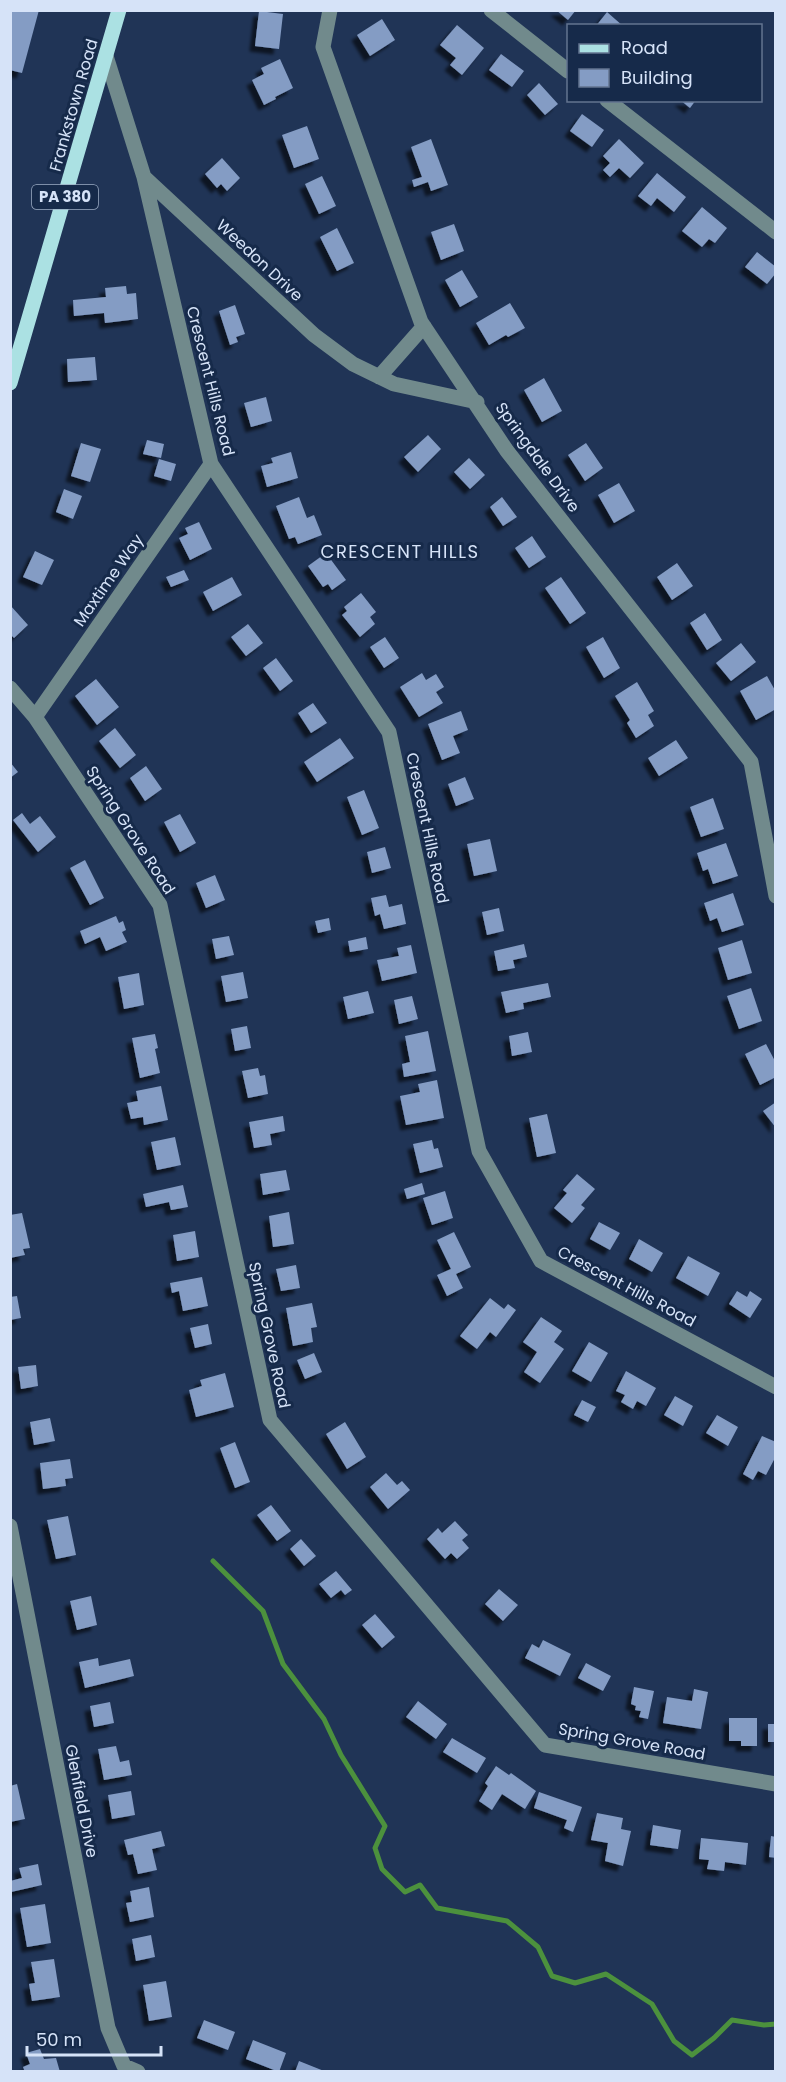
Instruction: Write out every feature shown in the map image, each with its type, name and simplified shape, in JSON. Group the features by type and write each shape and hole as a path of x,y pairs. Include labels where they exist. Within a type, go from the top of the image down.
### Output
{"main road":[{"name":"Frankstown Road","path":"10,383 119,10"}],"street":[{"name":"Springdale Drive","path":"330,10 323,46 424,326 477,402 507,451 751,762 776,896"},
{"path":"491,10 567,70"},
{"name":"Weedon Drive","path":"106,56 144,177 314,335 353,364 394,384 477,402"},
{"path":"610,102 776,232"},
{"name":"Crescent Hills Road","path":"144,177 211,464 389,732 479,1151 541,1261 776,1387"},
{"path":"379,376 424,326"},
{"name":"Maxtime Way","path":"35,717 211,464"},
{"name":"Spring Grove Road","path":"10,688 35,717 160,905 270,1420 546,1744 776,1784"},
{"name":"Glenfield Drive","path":"10,1526 108,2028 124,2066 138,2072"}],"building":[{"path":"10,10 39,10 22,73 10,70"},
{"path":"556,10 576,10 568,20"},
{"path":"259,11 283,14 279,49 255,46"},
{"path":"607,12 621,24 598,24"},
{"path":"382,19 395,40 370,56 357,35"},
{"path":"457,25 484,48 462,75 450,65 456,58 440,45"},
{"path":"501,54 524,71 512,87 489,70"},
{"path":"280,59 293,88 264,105 252,80 264,74 261,68"},
{"path":"539,83 558,104 545,115 527,95"},
{"path":"682,102 694,102 690,108"},
{"path":"582,114 604,130 592,147 570,131"},
{"path":"307,126 319,159 294,168 282,135"},
{"path":"431,139 448,185 431,191 428,182 414,187 412,180 422,177 411,147"},
{"path":"619,139 644,163 630,178 619,168 610,177 603,170 610,163 603,156"},
{"path":"222,158 240,178 227,191 221,184 217,188 205,174"},
{"path":"657,173 686,197 674,212 657,198 651,206 638,196"},
{"path":"322,176 336,206 319,214 305,184"},
{"path":"702,207 727,228 715,243 709,239 702,247 682,231"},
{"path":"454,224 464,251 441,260 431,232"},
{"path":"337,228 354,263 337,271 320,237"},
{"path":"757,252 776,267 776,273 767,284 745,267"},
{"path":"462,270 478,297 460,307 445,280"},
{"path":"126,286 127,294 136,293 138,319 105,323 104,313 74,316 73,300 106,297 105,288"},
{"path":"510,303 525,328 489,345 476,323"},
{"path":"235,305 245,334 236,337 238,342 230,345 219,311"},
{"path":"95,357 97,380 68,382 67,359"},
{"path":"544,378 562,411 542,422 524,390"},
{"path":"266,397 272,421 251,427 244,403"},
{"path":"428,435 441,449 418,472 404,457"},
{"path":"147,440 164,444 161,458 143,454"},
{"path":"81,443 101,449 90,482 71,476"},
{"path":"586,443 603,468 585,481 568,455"},
{"path":"291,452 298,478 267,487 261,466 273,463 271,458"},
{"path":"469,458 485,475 470,489 454,472"},
{"path":"159,459 176,464 171,481 154,476"},
{"path":"619,483 635,511 614,523 598,495"},
{"path":"64,489 82,496 73,519 56,512"},
{"path":"299,497 307,518 314,515 322,535 298,544 295,537 289,539 276,506"},
{"path":"502,497 517,517 503,526 490,507"},
{"path":"199,522 212,549 190,560 179,538 188,534 185,528"},
{"path":"532,536 546,557 529,568 515,548"},
{"path":"35,551 54,560 42,585 23,577"},
{"path":"326,553 346,580 332,590 328,584 323,587 308,566"},
{"path":"677,563 693,586 672,600 657,577"},
{"path":"184,570 189,580 171,587 166,577"},
{"path":"232,577 242,595 213,611 203,592"},
{"path":"561,577 586,613 570,624 545,588"},
{"path":"361,593 376,612 370,617 375,624 360,637 342,615 347,611 344,607"},
{"path":"10,605 28,625 14,638 10,634"},
{"path":"705,613 722,640 707,650 690,623"},
{"path":"248,624 263,643 246,656 231,637"},
{"path":"385,637 399,658 384,668 370,647"},
{"path":"603,637 620,668 604,678 586,647"},
{"path":"741,643 756,662 731,681 716,663"},
{"path":"276,658 293,681 280,691 263,668"},
{"path":"422,673 426,680 436,674 444,687 436,692 443,703 419,717 400,687"},
{"path":"767,676 776,692 776,709 756,720 740,691"},
{"path":"96,679 119,707 97,725 75,696"},
{"path":"637,682 654,711 648,715 654,726 636,738 627,723 630,720 615,696"},
{"path":"313,703 327,723 311,733 298,713"},
{"path":"461,711 468,730 453,736 460,753 442,760 428,724"},
{"path":"115,728 136,755 120,768 99,741"},
{"path":"340,738 354,758 317,782 304,762"},
{"path":"676,740 688,758 659,776 648,758"},
{"path":"10,762 18,772 10,778"},
{"path":"146,766 162,789 145,801 130,778"},
{"path":"465,777 474,799 456,806 448,784"},
{"path":"364,790 379,828 362,835 347,797"},
{"path":"713,798 724,829 701,837 690,807"},
{"path":"22,813 30,824 40,816 56,837 38,852 13,820"},
{"path":"180,814 196,843 180,852 164,822"},
{"path":"490,839 497,871 474,876 467,844"},
{"path":"726,843 738,876 713,884 708,869 703,871 697,853"},
{"path":"385,847 391,868 372,873 367,852"},
{"path":"85,860 104,898 90,905 70,868"},
{"path":"215,875 225,900 206,908 196,883"},
{"path":"733,893 744,925 722,932 717,918 710,921 704,903"},
{"path":"386,895 389,907 402,904 406,924 384,929 380,914 375,916 371,898"},
{"path":"499,908 504,931 487,935 482,912"},
{"path":"116,916 119,923 123,921 126,930 122,932 127,942 106,951 100,937 85,944 80,931"},
{"path":"329,918 331,930 318,933 315,921"},
{"path":"229,936 234,955 216,959 212,939"},
{"path":"366,937 368,949 350,952 348,941"},
{"path":"742,940 752,973 728,980 718,948"},
{"path":"524,944 527,957 513,960 515,968 498,971 494,951"},
{"path":"411,945 417,973 382,981 377,960 399,956 397,948"},
{"path":"243,972 248,998 226,1002 221,976"},
{"path":"139,973 144,1005 124,1009 118,977"},
{"path":"548,983 551,997 523,1003 524,1009 506,1013 501,992"},
{"path":"751,988 762,1021 739,1029 727,996"},
{"path":"368,991 374,1013 348,1019 343,997"},
{"path":"412,996 418,1019 399,1024 394,1000"},
{"path":"247,1026 251,1048 235,1051 231,1029"},
{"path":"428,1031 436,1071 404,1077 402,1064 410,1062 405,1036"},
{"path":"528,1032 532,1052 512,1056 509,1036"},
{"path":"155,1034 158,1048 155,1049 160,1073 140,1078 132,1038"},
{"path":"766,1044 776,1063 776,1077 760,1085 745,1054"},
{"path":"258,1068 260,1076 265,1075 268,1094 248,1098 242,1071"},
{"path":"437,1080 444,1118 406,1125 400,1096 420,1092 418,1084"},
{"path":"161,1086 168,1120 144,1125 143,1117 131,1119 127,1103 138,1101 136,1091"},
{"path":"776,1102 776,1128 763,1111"},
{"path":"547,1114 556,1153 537,1157 529,1118"},
{"path":"283,1116 285,1131 270,1134 272,1145 254,1148 249,1122"},
{"path":"175,1137 181,1165 157,1170 151,1142"},
{"path":"432,1140 434,1149 438,1148 443,1167 420,1173 413,1144"},
{"path":"286,1170 290,1190 263,1195 260,1174"},
{"path":"577,1174 595,1189 581,1205 585,1208 572,1223 554,1208 567,1193 563,1190"},
{"path":"422,1183 425,1194 407,1199 404,1189"},
{"path":"183,1185 188,1207 171,1210 169,1202 146,1207 143,1194"},
{"path":"445,1191 453,1218 432,1225 423,1198"},
{"path":"289,1212 294,1244 273,1247 269,1216"},
{"path":"22,1213 30,1248 23,1249 25,1255 10,1258 10,1215"},
{"path":"599,1222 620,1233 610,1250 590,1239"},
{"path":"195,1231 199,1257 177,1261 173,1235"},
{"path":"454,1232 471,1267 456,1274 463,1288 447,1296 437,1275 451,1269 437,1240"},
{"path":"639,1239 663,1253 652,1272 629,1259"},
{"path":"688,1256 720,1273 708,1296 676,1278"},
{"path":"296,1265 300,1288 281,1291 276,1269"},
{"path":"202,1277 208,1306 183,1311 179,1291 172,1293 170,1283"},
{"path":"737,1291 747,1297 750,1291 762,1299 750,1318 729,1304"},
{"path":"17,1296 21,1318 10,1320 10,1297"},
{"path":"490,1298 504,1309 508,1304 516,1310 496,1337 490,1332 477,1349 460,1336"},
{"path":"312,1303 317,1327 311,1328 313,1342 293,1346 286,1308"},
{"path":"541,1317 562,1331 554,1342 564,1349 540,1383 524,1372 537,1352 523,1342"},
{"path":"208,1324 212,1344 195,1348 190,1328"},
{"path":"589,1342 608,1353 591,1382 572,1371"},
{"path":"314,1353 322,1372 305,1379 297,1360"},
{"path":"36,1365 38,1386 21,1389 18,1367"},
{"path":"626,1371 656,1388 646,1406 637,1401 633,1409 621,1402 625,1395 616,1391"},
{"path":"225,1373 234,1407 196,1417 189,1390 202,1386 200,1380"},
{"path":"675,1396 693,1406 683,1426 664,1415"},
{"path":"582,1400 596,1407 588,1422 574,1415"},
{"path":"717,1415 738,1427 728,1446 706,1433"},
{"path":"50,1418 55,1441 34,1445 30,1422"},
{"path":"345,1422 366,1457 347,1469 326,1434"},
{"path":"762,1436 776,1442 776,1456 766,1475 758,1471 753,1480 743,1474"},
{"path":"235,1442 250,1482 235,1488 220,1448"},
{"path":"70,1459 73,1478 65,1479 66,1486 43,1489 40,1463"},
{"path":"386,1473 397,1485 402,1481 410,1490 388,1509 370,1487"},
{"path":"271,1505 291,1531 277,1541 257,1515"},
{"path":"68,1516 76,1555 56,1559 47,1520"},
{"path":"455,1521 468,1535 462,1540 469,1548 457,1559 451,1553 445,1559 427,1539 438,1528 442,1533"},
{"path":"301,1539 316,1556 304,1566 290,1549"},
{"path":"336,1571 352,1590 345,1595 341,1590 331,1598 319,1584"},
{"path":"499,1589 518,1605 503,1621 485,1604"},
{"path":"91,1596 97,1625 77,1630 70,1601"},
{"path":"375,1614 395,1637 382,1648 362,1625"},
{"path":"543,1640 571,1654 560,1676 525,1658 532,1644 539,1648"},
{"path":"98,1658 99,1666 130,1659 134,1676 85,1688 79,1662"},
{"path":"586,1663 611,1676 603,1691 578,1678"},
{"path":"634,1687 654,1691 648,1719 639,1717 641,1711 635,1710 636,1706 631,1704"},
{"path":"694,1689 708,1692 701,1729 663,1723 667,1697 692,1701"},
{"path":"418,1701 447,1724 436,1739 406,1717"},
{"path":"110,1702 114,1723 94,1727 90,1706"},
{"path":"729,1718 757,1718 757,1746 741,1746 741,1741 729,1741"},
{"path":"768,1724 776,1724 776,1742 768,1742"},
{"path":"452,1738 486,1758 477,1773 443,1752"},
{"path":"116,1746 120,1762 129,1760 132,1775 104,1780 98,1749"},
{"path":"496,1766 509,1775 511,1773 536,1791 525,1809 502,1794 492,1810 479,1801 488,1786 485,1783"},
{"path":"17,1784 25,1819 10,1822 10,1786"},
{"path":"131,1791 135,1815 112,1819 108,1795"},
{"path":"539,1792 582,1807 573,1832 564,1828 567,1820 534,1808"},
{"path":"597,1813 623,1818 621,1829 631,1831 623,1866 605,1861 608,1843 591,1840"},
{"path":"653,1825 681,1830 678,1849 650,1845"},
{"path":"161,1831 165,1846 152,1849 157,1870 138,1874 133,1854 128,1855 124,1840"},
{"path":"771,1836 776,1837 776,1858 769,1857"},
{"path":"701,1838 748,1843 746,1865 725,1862 724,1871 707,1869 709,1860 699,1859"},
{"path":"38,1864 42,1885 11,1892 10,1881 22,1878 19,1868"},
{"path":"149,1887 154,1917 130,1922 126,1903 132,1902 130,1891"},
{"path":"45,1904 51,1943 27,1947 20,1908"},
{"path":"151,1935 155,1957 136,1961 132,1939"},
{"path":"54,1959 60,1997 32,2001 29,1984 35,1983 31,1962"},
{"path":"166,1981 172,2017 149,2021 143,1985"},
{"path":"204,2020 235,2032 228,2050 197,2038"},
{"path":"253,2040 286,2053 279,2072 246,2059"},
{"path":"40,2049 44,2059 56,2058 60,2072 25,2072 23,2067 30,2064 26,2053"},
{"path":"299,2061 324,2071 324,2072 295,2072"}],"waterway":[{"path":"213,1561 263,1611 283,1664 324,1719 341,1755 385,1826 375,1848 382,1869 405,1892 420,1885 437,1908 507,1921 538,1947 552,1976 575,1983 606,1974 652,2004 674,2041 692,2055 732,2020 764,2025 776,2024"}],"district":[{"name":"CRESCENT HILLS","path":"400,552"}]}
